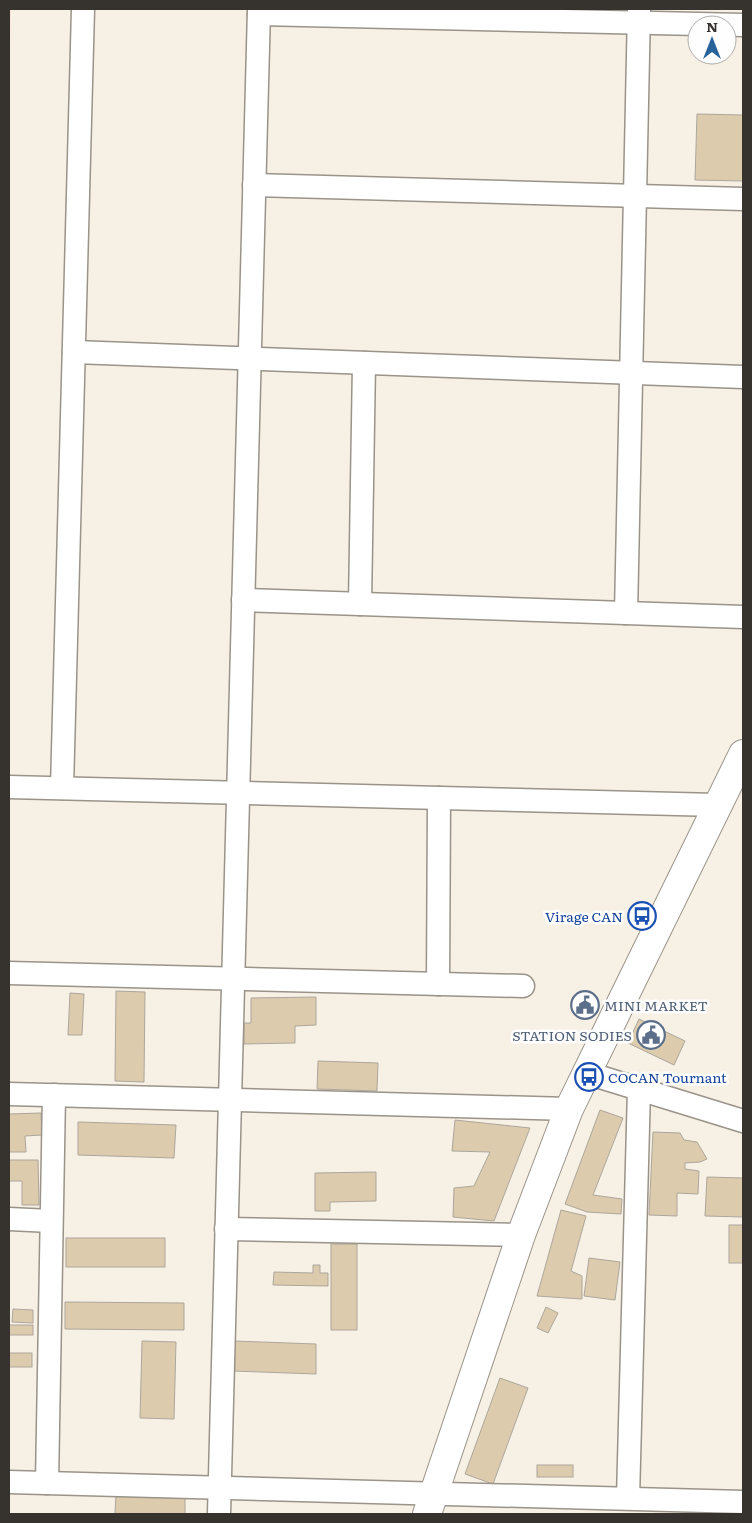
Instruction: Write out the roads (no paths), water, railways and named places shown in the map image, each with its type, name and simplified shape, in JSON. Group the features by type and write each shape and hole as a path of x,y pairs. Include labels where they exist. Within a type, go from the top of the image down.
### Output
{"main road":[{"path":"430,1504 521,1235 569,1109 743,754"}],"street":[{"path":"62,788 82,9"},
{"path":"219,1514 259,12 639,16 743,25"},
{"path":"626,613 639,16"},
{"path":"254,185 743,199"},
{"path":"74,352 743,377"},
{"path":"360,604 364,363"},
{"path":"243,600 743,616"},
{"path":"9,787 717,804"},
{"path":"438,984 439,798"},
{"path":"9,973 524,986"},
{"path":"587,1073 743,1121"},
{"path":"628,1498 639,1089"},
{"path":"9,1094 569,1109"},
{"path":"47,1483 54,1095"},
{"path":"9,1219 51,1221"},
{"path":"226,1229 521,1235"},
{"path":"9,1482 220,1488 430,1504 628,1498 743,1502"}],"place":[{"name":"Virage CAN","path":"642,916"},
{"name":"MINI MARKET","path":"585,1005"},
{"name":"STATION SODIES","path":"651,1035"},
{"name":"COCAN Tournant","path":"589,1077"}]}
